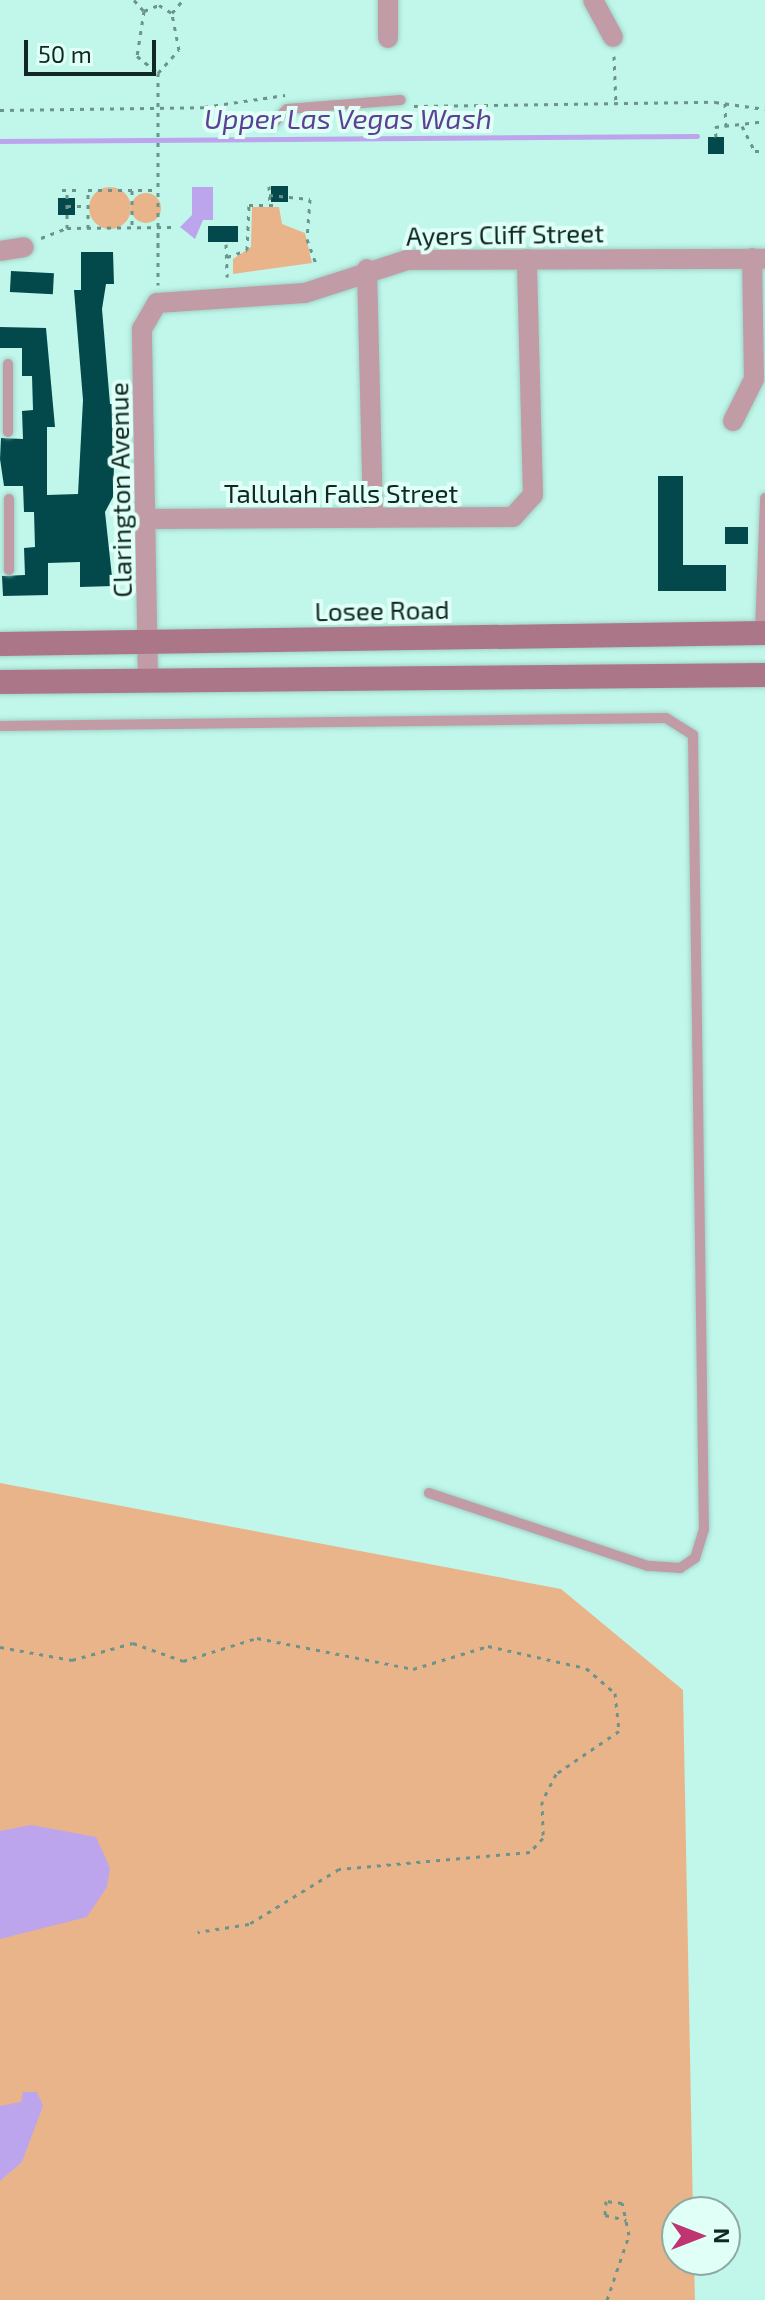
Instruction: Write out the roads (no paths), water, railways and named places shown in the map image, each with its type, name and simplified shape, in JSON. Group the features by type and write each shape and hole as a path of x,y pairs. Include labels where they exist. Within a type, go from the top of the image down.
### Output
{"main road":[{"name":"Losee Road","path":"0,644 763,633"},
{"path":"0,682 765,675"}],"street":[{"path":"388,0 388,38"},
{"path":"593,0 613,37"},
{"path":"0,251 24,247"},
{"path":"733,421 754,379 758,258"},
{"name":"Ayers Cliff Street","path":"157,303 305,293 367,269 407,260 758,258"},
{"name":"Tallulah Falls Street","path":"147,519 499,521 529,503 527,259"},
{"path":"367,269 373,518"},
{"name":"Clarington Avenue","path":"148,680 142,329 157,303"}],"lane":[{"path":"271,126 287,109 401,100"},
{"path":"8,364 4,399 8,432"},
{"path":"763,633 765,498"},
{"path":"9,499 4,536 9,570"},
{"path":"0,726 666,718 693,735 704,1529 695,1558 680,1568 648,1566 429,1493"}],"waterway":[{"name":"Upper Las Vegas Wash","path":"0,141 697,136"}]}
